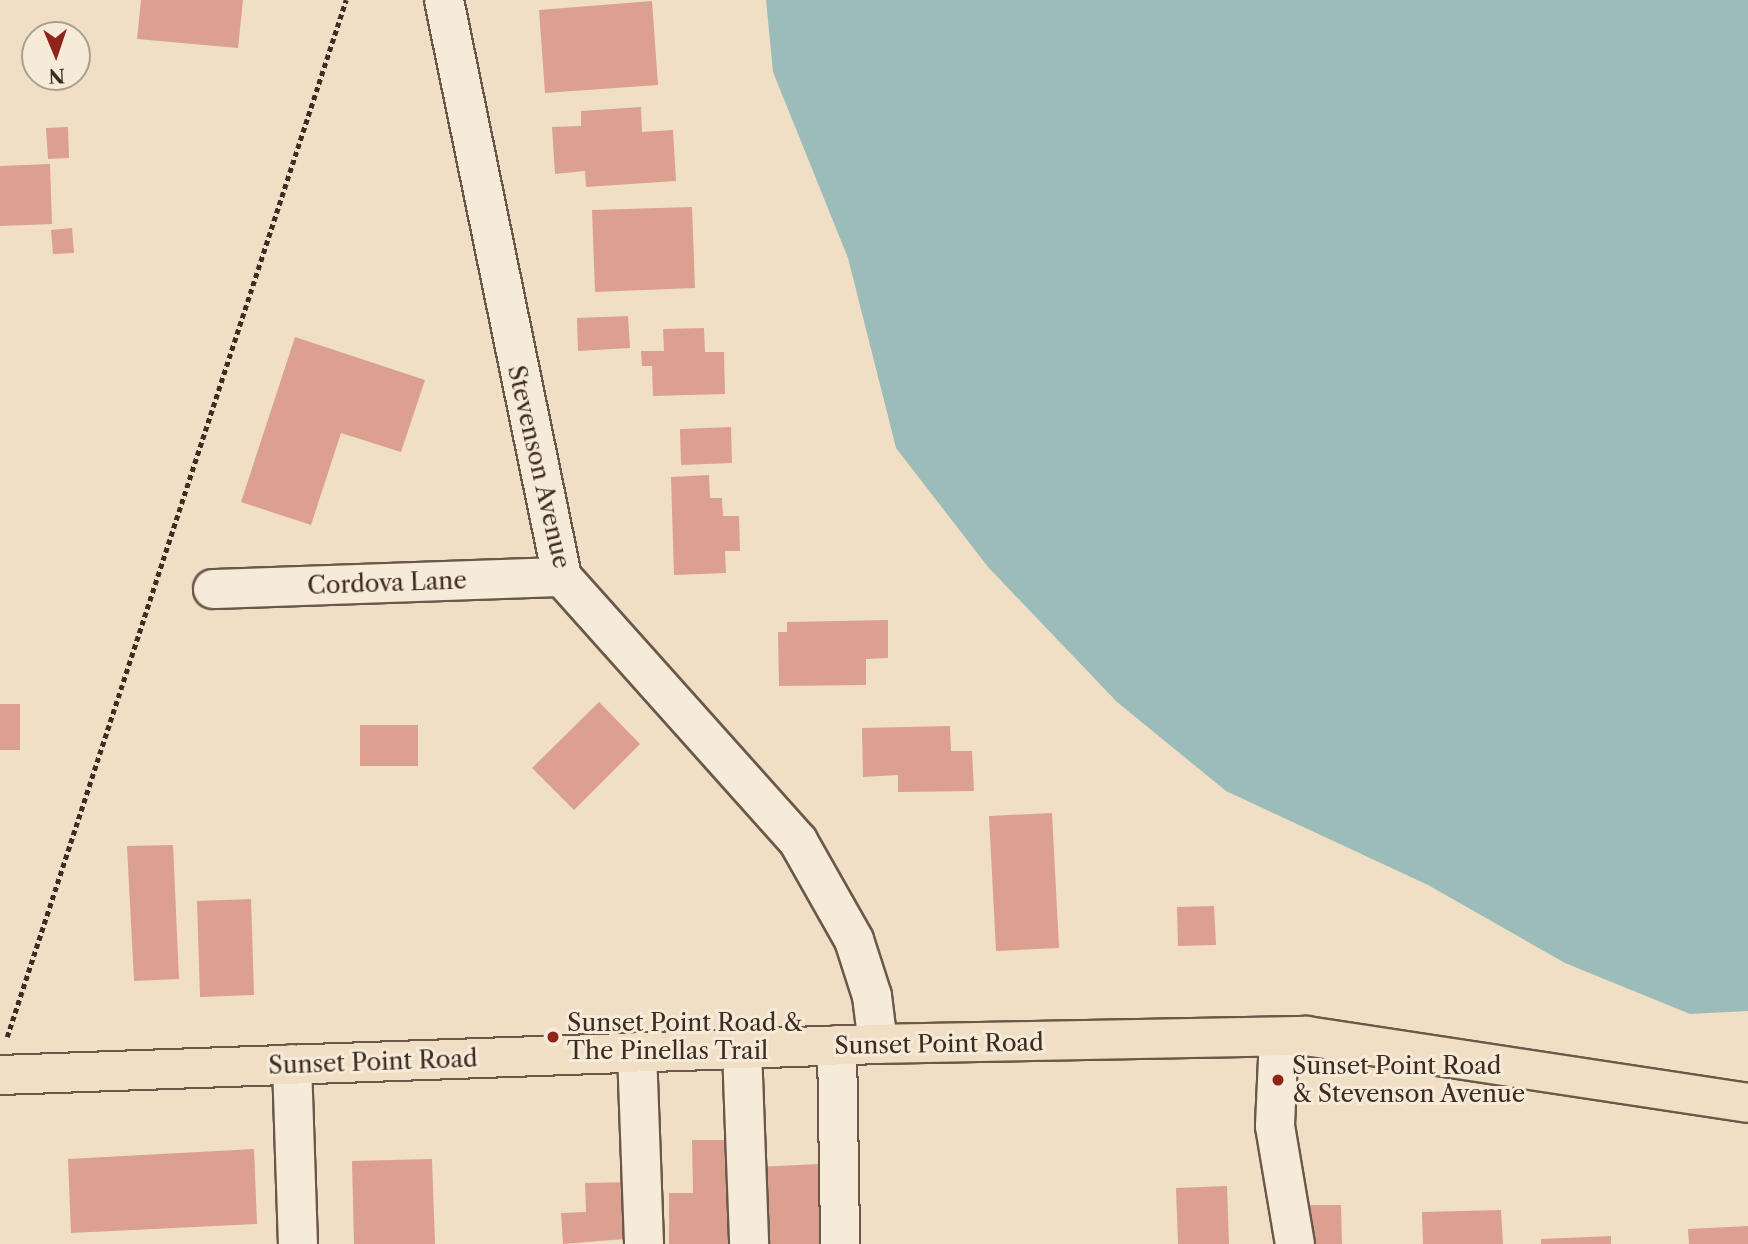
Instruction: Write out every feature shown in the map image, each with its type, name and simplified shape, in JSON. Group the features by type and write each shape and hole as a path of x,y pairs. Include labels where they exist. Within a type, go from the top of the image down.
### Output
{"main road":[{"name":"Sunset Point Road","path":"2,1060 292,1064 837,1045 1279,1037 1363,1040 1748,1103"}],"street":[{"name":"Stevenson Avenue","path":"444,0 562,577 798,841 854,940 872,996 878,1044"},
{"name":"Cordova Lane","path":"213,589 562,577"},
{"path":"1279,1037 1275,1126 1295,1244"},
{"path":"837,1045 840,1244"},
{"path":"742,1049 749,1244"},
{"path":"638,1052 644,1244"},
{"path":"292,1064 298,1244"}],"path":[{"path":"2,1060 346,0"}],"water":[{"path":"766,0 1748,0 1748,1011 1690,1014 1565,963 1428,885 1226,791 1117,702 988,567 896,448 848,258 773,72"}],"building":[{"path":"141,0 243,0 238,48 137,39"},
{"path":"652,1 658,85 545,93 539,10"},
{"path":"641,107 642,132 673,130 676,181 586,187 585,171 555,174 552,127 581,126 581,111"},
{"path":"68,127 69,158 48,159 46,128"},
{"path":"50,164 52,224 0,226 0,166"},
{"path":"692,207 695,288 595,292 592,210"},
{"path":"72,228 74,253 53,254 51,230"},
{"path":"628,316 630,348 578,351 577,318"},
{"path":"704,328 705,352 724,352 725,394 653,396 652,366 642,366 641,351 664,351 663,329"},
{"path":"295,337 425,380 401,452 341,433 311,525 241,502"},
{"path":"731,427 732,463 681,465 680,429"},
{"path":"709,475 710,498 722,498 723,516 739,516 740,551 725,551 726,573 674,575 671,477"},
{"path":"888,620 888,658 866,659 866,685 779,686 778,632 787,632 787,622"},
{"path":"599,702 640,744 574,810 532,768"},
{"path":"0,704 20,704 20,750 0,750"},
{"path":"360,725 418,725 418,766 360,766"},
{"path":"950,726 951,751 972,751 974,791 898,792 898,775 863,777 862,728"},
{"path":"1052,813 1059,948 996,951 989,816"},
{"path":"173,845 179,979 134,981 127,846"},
{"path":"251,899 254,995 200,997 197,901"},
{"path":"1214,906 1216,945 1178,946 1177,907"},
{"path":"692,1140 739,1140 739,1244 669,1244 669,1193 693,1193"},
{"path":"254,1149 257,1224 71,1233 68,1159"},
{"path":"432,1159 435,1244 354,1244 352,1161"},
{"path":"819,1164 822,1244 760,1244 757,1167"},
{"path":"634,1182 637,1238 563,1244 561,1213 586,1212 585,1183"},
{"path":"1227,1186 1229,1244 1178,1244 1176,1188"},
{"path":"1296,1205 1341,1205 1342,1244 1297,1244"},
{"path":"1501,1210 1503,1244 1423,1244 1422,1212"},
{"path":"1748,1226 1748,1244 1689,1244 1688,1229"},
{"path":"1611,1236 1611,1244 1541,1244 1541,1239"}],"place":[{"name":"Sunset Point Road & The Pinellas Trail","path":"553,1037"},
{"name":"Sunset Point Road & Stevenson Avenue","path":"1278,1080"}]}
